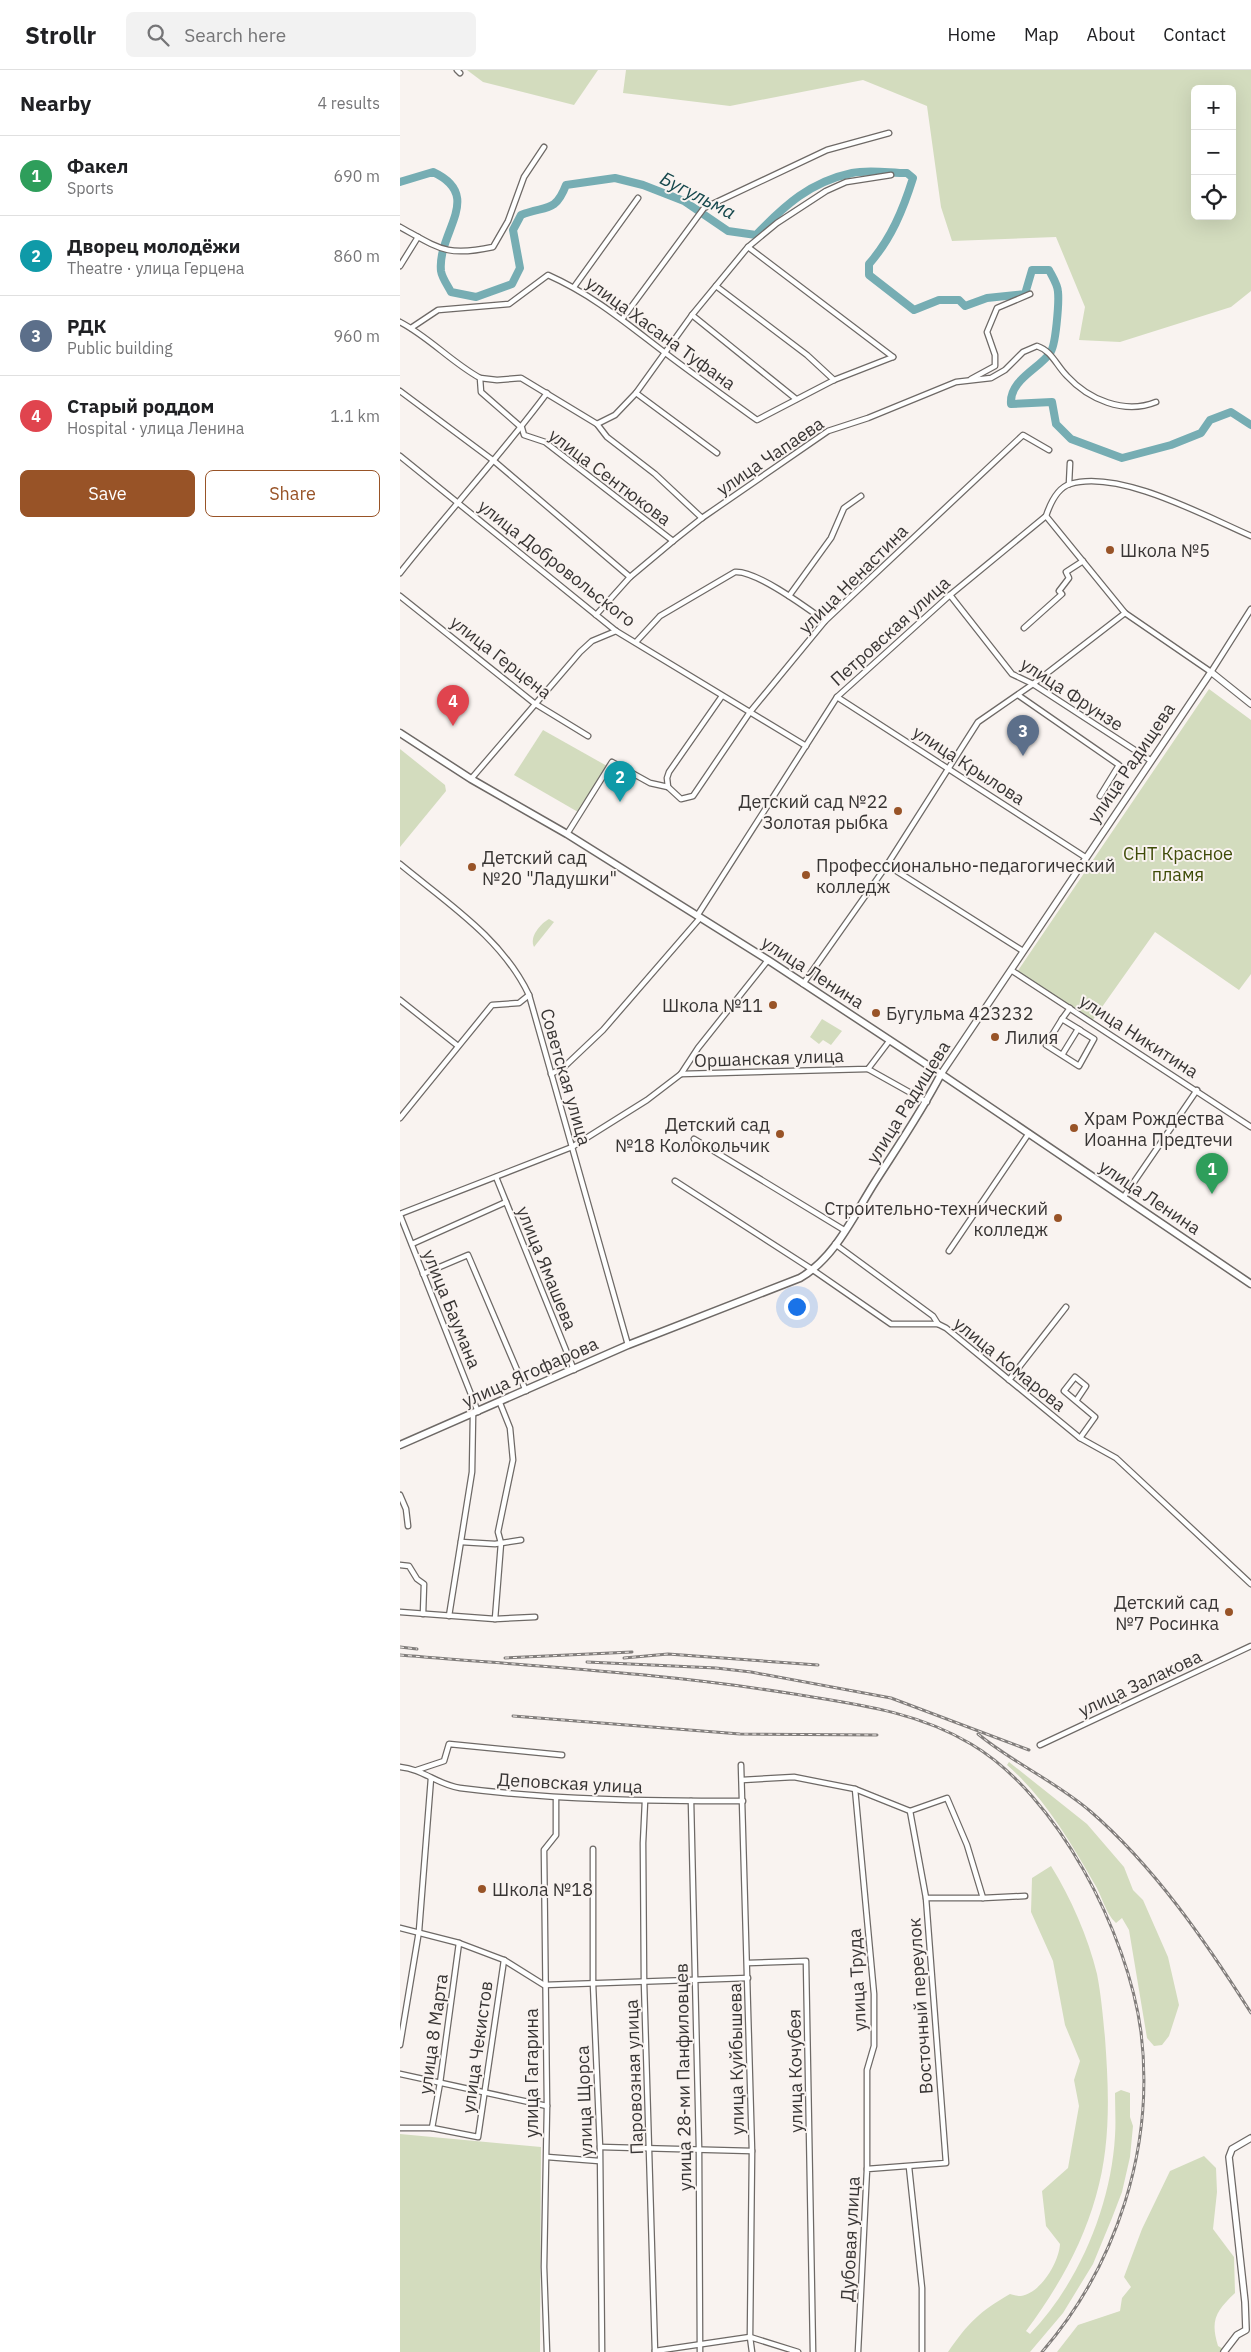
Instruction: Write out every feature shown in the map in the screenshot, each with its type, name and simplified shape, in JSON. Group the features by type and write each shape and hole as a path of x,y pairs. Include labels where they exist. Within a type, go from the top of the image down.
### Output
{"main road":[{"name":"улица Ленина","path":"400,733 471,779 567,834 768,960 1029,1133 1251,1284"},
{"name":"улица Радищева","path":"672,1327 800,1278 813,1270 835,1244 927,1102 941,1074"},
{"name":"улица Ягофарова","path":"400,1445 672,1327"}],"street":[{"path":"623,318 704,208 750,188 827,150 889,133"},
{"path":"400,228 451,252 468,252 493,247 508,222 524,177 544,147"},
{"path":"597,424 615,415 636,393 666,354 692,315 748,246 777,223 826,192 846,182 891,175"},
{"path":"574,287 638,198"},
{"path":"400,266 418,237"},
{"name":"улица Хасана Туфана","path":"411,328 438,310 509,304 548,276 574,287 623,318 666,354 757,420 834,380 893,358 748,246"},
{"path":"716,286 807,355 834,380"},
{"path":"967,381 995,366 995,355 987,332 997,308 1030,294"},
{"path":"692,315 796,399"},
{"path":"400,322 411,328 461,367 480,378 497,380 521,378 597,424 607,437 655,474 702,518"},
{"name":"улица Чапаева","path":"596,615 630,577 702,518 828,431 868,418 956,382 991,378 1004,370 1023,352 1037,346 1047,349 1066,375 1081,390 1093,398 1110,404 1129,406 1156,402"},
{"name":"улица Сентюкова","path":"480,378 481,392 522,428 524,435 545,442 673,541"},
{"path":"400,391 494,461 630,577"},
{"path":"400,573 457,501 522,428 547,393"},
{"path":"636,393 717,453"},
{"name":"улица Ненастина","path":"668,787 681,799 693,796 750,712 825,621 1023,436 1049,450"},
{"name":"улица Добровольского","path":"400,456 616,631 806,746"},
{"path":"1068,484 1070,463"},
{"path":"1251,536 1165,498 1126,485 1093,480 1068,484 1052,499 1046,516 1125,613 1211,672 1251,704"},
{"path":"789,596 831,538 844,508 860,496"},
{"name":"Петровская улица","path":"551,1074 564,1067 603,1030 698,917 837,697 950,594 1046,516"},
{"path":"1024,628 1062,594 1059,591 1069,578 1066,572 1082,561"},
{"path":"636,642 660,616 735,572 746,573 789,596 825,621"},
{"name":"улица Фрунзе","path":"950,594 1012,674 1033,684 1150,760"},
{"name":"улица Герцена","path":"400,596 534,703 588,736"},
{"path":"1211,672 1251,610"},
{"path":"803,984 887,865 950,769 978,722 1033,684 1125,613"},
{"path":"471,779 534,703 580,652 592,642 616,631"},
{"name":"улица Радищева","path":"941,1074 1150,760 1211,672"},
{"path":"1018,695 1119,765 1100,796"},
{"path":"567,834 612,762 650,783 668,787 667,778 669,772 722,696"},
{"name":"улица Крылова","path":"837,697 1085,857"},
{"name":"Советская улица","path":"400,864 490,939 518,973 528,995 628,1345"},
{"path":"887,865 1023,951"},
{"path":"681,1074 698,1048 768,960"},
{"name":"улица Никитина","path":"1011,970 1251,1127"},
{"path":"400,1118 492,1006 519,1003 528,995"},
{"path":"400,1000 458,1046"},
{"path":"1070,1008 1046,1045 1079,1066 1100,1028"},
{"path":"1062,1019 1094,1039"},
{"path":"1062,1055 1078,1029"},
{"name":"Оршанская улица","path":"400,1215 572,1147 647,1100 681,1074 868,1068 890,1040"},
{"path":"868,1068 927,1102"},
{"path":"1123,1198 1197,1090"},
{"path":"949,1250 1029,1133"},
{"path":"694,1139 844,1230"},
{"name":"улица Ямашева","path":"496,1177 574,1370"},
{"name":"улица Комарова","path":"675,1181 813,1270 891,1324 938,1324 946,1328 1080,1438 1116,1458 1251,1584"},
{"path":"412,1244 506,1202"},
{"name":"улица Баумана","path":"400,1215 475,1413"},
{"path":"835,1244 933,1316 938,1324"},
{"path":"423,1274 468,1254 526,1391"},
{"path":"1009,1380 1066,1307"},
{"path":"1076,1401 1086,1386 1074,1377 1064,1391 1095,1417 1080,1438"},
{"path":"495,1619 500,1543 498,1532 513,1460 510,1428 500,1403"},
{"path":"449,1616 472,1472 475,1413"},
{"path":"400,1495 406,1509 408,1526"},
{"path":"461,1542 500,1543 521,1540"},
{"path":"400,1565 409,1566 417,1579 424,1584 423,1614"},
{"path":"400,1612 495,1619 536,1617"},
{"name":"улица Залакова","path":"1040,1745 1251,1646"},
{"path":"417,1770 444,1761 448,1744 562,1755"},
{"name":"улица Куйбышева","path":"741,1765 752,2151 750,2337 752,2352"},
{"name":"Деповская улица","path":"400,1767 417,1770 442,1784 456,1788 556,1798 645,1801 743,1801"},
{"path":"742,1780 794,1777 855,1789 910,1811 947,1798 966,1845 983,1898"},
{"path":"400,2045 418,1931 432,1778"},
{"name":"улица Труда","path":"855,1789 874,1994 874,2046 868,2070 867,2168"},
{"name":"улица Гагарина","path":"547,2352 544,2267 547,2106 544,1985 544,1850 556,1835 556,1798"},
{"name":"Паровозная улица","path":"645,1801 643,1843 644,1982 655,2351"},
{"name":"улица 28-ми Панфиловцев","path":"692,1801 699,2148 700,2352"},
{"name":"Восточный переулок","path":"909,2167 946,2164 926,1898 910,1811"},
{"name":"улица Щорса","path":"593,1849 594,1984 600,2147 602,2352"},
{"path":"926,1898 1025,1896"},
{"path":"400,1928 418,1931 459,1943 504,1960 544,1985 748,1978"},
{"name":"улица 8 Марта","path":"432,2128 459,1943"},
{"name":"улица Чекистов","path":"432,2128 478,2137 504,1960"},
{"name":"улица Кочубея","path":"748,1963 806,1962 813,2352"},
{"path":"400,2074 547,2106"},
{"path":"400,2128 432,2128"},
{"path":"1224,2352 1237,2335 1249,2330 1229,2157 1232,2149 1251,2138"},
{"path":"600,2147 699,2148 752,2151"},
{"path":"547,2157 599,2160"},
{"path":"909,2167 922,2288 922,2352"},
{"name":"Дубовая улица","path":"858,2352 867,2168 909,2167"},
{"path":"655,2351 750,2337 798,2352"}],"green space":[{"path":"467,70 598,70 574,105 483,82"},
{"path":"626,70 1251,70 1251,291 1231,307 1120,342 1079,340 1085,307 1056,237 952,241 941,207 927,106 863,80 730,106 623,93"},
{"name":"СНТ Красное пламя","path":"1209,689 1251,720 1251,974 1239,990 1155,932 1090,1024 1015,975"},
{"path":"543,730 607,766 578,812 514,775"},
{"path":"400,749 445,785 446,791 400,847"},
{"path":"549,919 554,922 534,947 533,939 536,931"},
{"path":"822,1019 842,1031 831,1045 823,1040 819,1044 810,1037"},
{"path":"1009,1762 1087,1824 1124,1867 1133,1890 1143,1900 1168,1957 1179,2005 1169,2036 1162,2045 1154,2046 1147,2038 1129,1930 1122,1918 1116,1923 1112,1919 1097,1888 1066,1836 1033,1791 1007,1765"},
{"path":"1051,1866 1078,1918 1097,1974 1105,2038 1108,2118 1101,2176 1084,2232 1058,2283 1026,2331 1030,2334 1048,2314 1063,2291 1089,2242 1099,2216 1112,2163 1115,2131 1115,2093 1121,2090 1130,2093 1130,2117 1133,2126 1130,2157 1122,2192 1093,2264 1063,2313 1030,2352 948,2352 968,2326 990,2307 1010,2294 1021,2296 1028,2294 1042,2283 1048,2276 1059,2251 1060,2244 1046,2226 1042,2191 1068,2168 1079,2106 1074,2080 1080,2061 1065,2025 1053,1961 1031,1912 1032,1878"},
{"path":"400,2134 541,2147 540,2352 400,2352"},
{"path":"1204,2156 1216,2168 1217,2192 1213,2229 1234,2257 1235,2293 1219,2311 1215,2323 1218,2346 1229,2352 1057,2352 1078,2325 1120,2311 1122,2298 1131,2287 1124,2277 1142,2229 1170,2171"}],"waterway":[{"name":"Бугульма","path":"400,182 433,172 448,182 456,192 455,216 445,242 441,271 451,292 476,297 512,284 520,268 513,230 521,215 553,205 558,201 566,185 615,178 643,185 684,201 728,231 756,235 799,196 823,182 859,172 907,173 913,178 905,201 896,224 884,245 869,264 869,275 914,310 939,300 959,300 965,306 987,298 1025,294 1032,270 1049,270 1056,284 1058,289 1057,314 1052,349 1045,359 1015,388 1011,404 1052,402 1056,424 1071,439 1122,458 1171,445 1201,433 1210,420 1231,412 1251,425"}],"railway":[{"path":"400,1647 417,1649"},
{"path":"505,1658 632,1652"},
{"path":"624,1658 668,1654 818,1665"},
{"path":"400,1655 696,1681 840,1701 885,1710 929,1724 971,1744 1003,1767 1032,1797 1060,1832 1084,1870 1104,1911 1121,1953 1134,1994 1141,2032 1144,2075 1142,2118 1136,2161 1125,2202 1110,2243 1091,2281 1068,2318 1042,2352"},
{"path":"587,1662 716,1668 751,1672 891,1698 1029,1750"},
{"path":"513,1716 740,1734 877,1735"},
{"path":"978,1734 1005,1754 1077,1800 1136,1856 1178,1906 1216,1959 1251,2013"}],"place":[{"name":"Школа №5","path":"1110,550"},
{"name":"Старый роддом","path":"453,726"},
{"name":"РДК","path":"1023,756"},
{"name":"Дворец молодёжи","path":"620,802"},
{"name":"Детский сад №22 Золотая рыбка","path":"898,811"},
{"name":"Детский сад №20 \"Ладушки\"","path":"472,867"},
{"name":"Профессионально-педагогический колледж","path":"806,875"},
{"name":"Школа №11","path":"773,1005"},
{"name":"Бугульма 423232","path":"876,1013"},
{"name":"Лилия","path":"995,1037"},
{"name":"Храм Рождества Иоанна Предтечи","path":"1074,1128"},
{"name":"Детский сад №18 Колокольчик","path":"780,1134"},
{"name":"Факел","path":"1212,1194"},
{"name":"Строительно-технический колледж","path":"1058,1218"},
{"name":"Детский сад №7 Росинка","path":"1229,1612"},
{"name":"Школа №18","path":"482,1889"}]}
